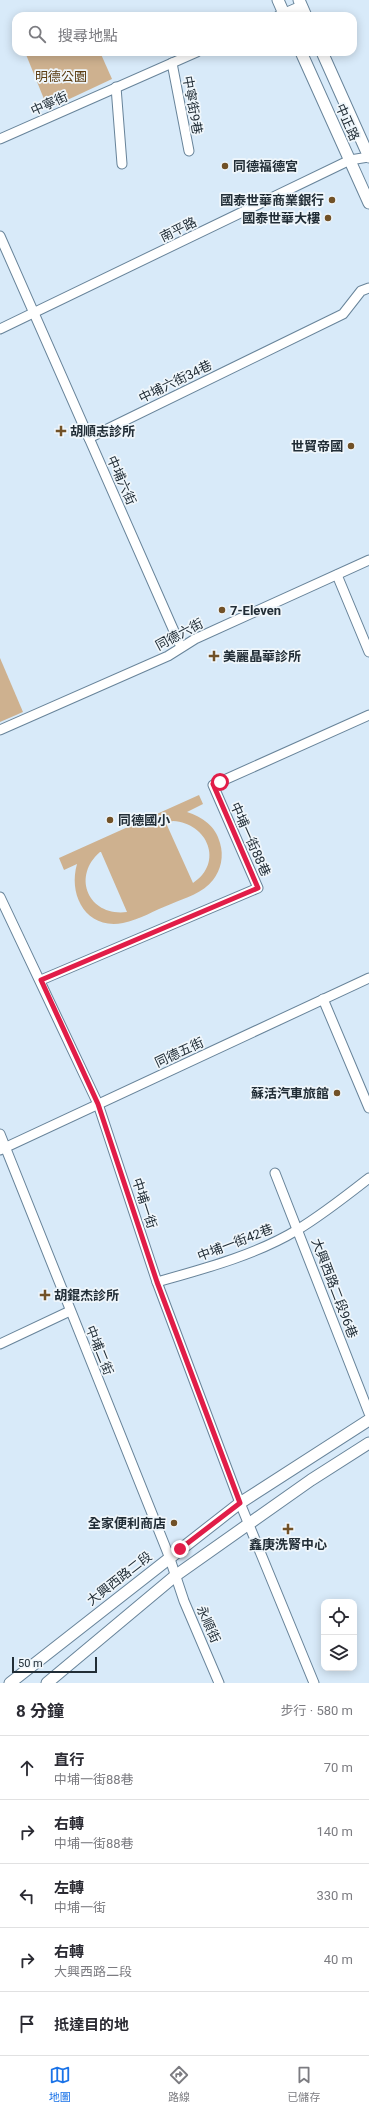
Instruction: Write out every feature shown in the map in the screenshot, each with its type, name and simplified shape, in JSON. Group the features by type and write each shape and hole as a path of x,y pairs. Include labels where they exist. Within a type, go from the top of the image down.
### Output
{"street":[{"path":"278,0 281,12"},
{"path":"290,12 302,7"},
{"name":"中寧街","path":"0,139 188,56"},
{"name":"中正路","path":"303,56 369,203"},
{"name":"中正路","path":"324,56 369,157"},
{"name":"中寧街9巷","path":"172,63 188,151"},
{"path":"116,87 122,164"},
{"name":"南平路","path":"0,330 350,160 369,157"},
{"name":"中埔六街","path":"0,236 181,647"},
{"name":"中埔六街34巷","path":"90,438 343,314 360,291 369,288"},
{"name":"同德六街","path":"0,730 168,656 194,639 369,560"},
{"path":"337,575 369,652"},
{"name":"中埔一街88巷","path":"41,980 258,888 213,784 369,716"},
{"name":"中埔一街","path":"0,897 41,980 98,1104 157,1282 248,1524 314,1683"},
{"name":"同德五街","path":"3,1149 369,978"},
{"path":"323,999 369,1108"},
{"name":"中埔二街","path":"0,1134 3,1149 169,1556 175,1576"},
{"name":"大興西路二段96巷","path":"276,1173 369,1413"},
{"name":"中埔一街42巷","path":"157,1282 219,1265 298,1230 369,1178"},
{"path":"0,1344 70,1311"},
{"name":"大興西路二段","path":"10,1683 169,1556 240,1503 369,1420"},
{"path":"47,1683 175,1576 248,1524 369,1443"},
{"name":"永順街","path":"175,1576 219,1683"}],"green space":[{"name":"明德公園","path":"27,56 102,56 112,79 48,109"},
{"path":"0,658 23,712 0,722"},
{"path":"199,795 203,804 187,812 208,823 212,827 218,837 222,853 220,867 216,876 209,885 199,892 135,920 110,924 99,921 90,916 83,908 75,887 77,864 64,870 59,858","holes":["173,821 185,823 195,829 203,836 208,845 210,855 208,865 202,875 193,883 166,823","101,852 127,912 114,912 103,908 94,902 88,893 86,883 87,873 91,862"]}],"place":[{"name":"同德福德宮","path":"225,166"},
{"name":"國泰世華商業銀行","path":"332,200"},
{"name":"國泰世華大樓","path":"328,218"},
{"name":"胡順志診所","path":"61,431"},
{"name":"世貿帝國","path":"351,446"},
{"name":"7-Eleven","path":"222,610"},
{"name":"美麗晶華診所","path":"214,656"},
{"name":"同德國小","path":"110,820"},
{"name":"蘇活汽車旅館","path":"337,1093"},
{"name":"胡錕杰診所","path":"45,1295"},
{"name":"全家便利商店","path":"174,1523"},
{"name":"鑫庚洗腎中心","path":"288,1529"}],"route":[{"path":"180,1549 240,1503 157,1282 98,1104 41,980 258,888 213,784 220,782"}]}
